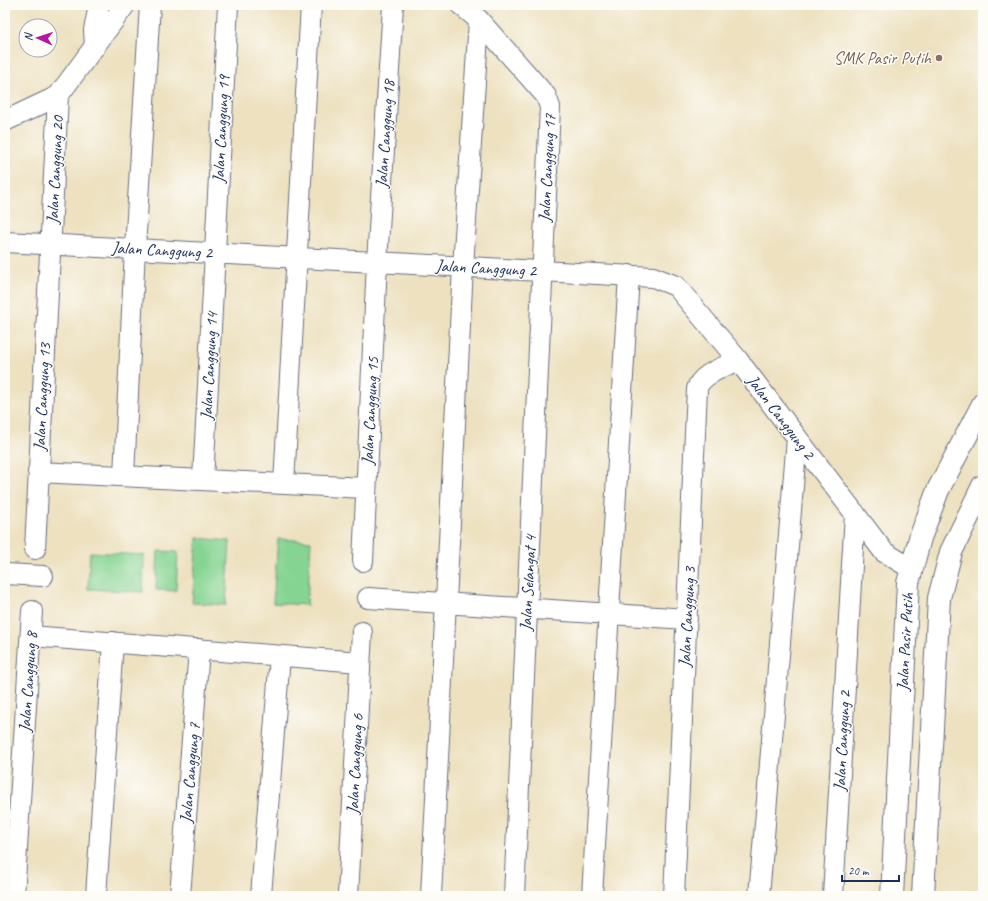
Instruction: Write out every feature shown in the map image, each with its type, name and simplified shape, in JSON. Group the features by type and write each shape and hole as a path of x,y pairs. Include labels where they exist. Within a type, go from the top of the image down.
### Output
{"main road":[{"name":"Jalan Pasir Putih","path":"892,896 908,583 920,538 938,490 983,404"},
{"name":"Jalan Pasir Putih","path":"923,896 939,598 951,552 983,486"}],"street":[{"path":"95,47 94,30 99,5"},
{"path":"5,121 58,96 125,5"},
{"path":"124,476 135,249 150,5"},
{"name":"Jalan Canggung 19","path":"214,253 228,5"},
{"path":"284,484 295,258 311,5"},
{"name":"Jalan Canggung 18","path":"377,262 393,5"},
{"name":"Jalan Canggung 17","path":"461,5 479,20 546,96 550,103 542,271"},
{"path":"431,896 463,267 479,20"},
{"name":"Jalan Canggung 20","path":"51,244 58,96"},
{"name":"Jalan Canggung 2","path":"5,242 654,277 676,286 738,360 884,552 912,569"},
{"name":"Jalan Canggung 13","path":"35,549 51,244"},
{"name":"Jalan Canggung 14","path":"203,480 214,253"},
{"name":"Jalan Canggung 15","path":"363,560 377,262"},
{"name":"Jalan Selangat 4","path":"514,896 542,271"},
{"path":"592,896 629,275"},
{"name":"Jalan Canggung 3","path":"674,896 698,384 705,377 738,360"},
{"path":"759,896 797,438"},
{"path":"38,472 366,488"},
{"name":"Jalan Canggung 2","path":"833,896 855,513"},
{"path":"5,574 43,576"},
{"path":"368,598 686,619"},
{"name":"Jalan Canggung 8","path":"14,896 32,611"},
{"name":"Jalan Canggung 6","path":"348,896 362,632"},
{"path":"31,636 360,662"},
{"path":"96,896 112,642"},
{"name":"Jalan Canggung 7","path":"180,896 199,649"},
{"path":"261,896 280,656"}],"green space":[{"path":"197,538 230,541 226,605 192,603"},
{"path":"278,539 311,541 307,605 273,603"},
{"path":"158,551 178,552 176,591 156,590"},
{"path":"90,552 144,555 143,592 88,589"}],"place":[{"name":"SMK Pasir Putih","path":"939,58"}]}
